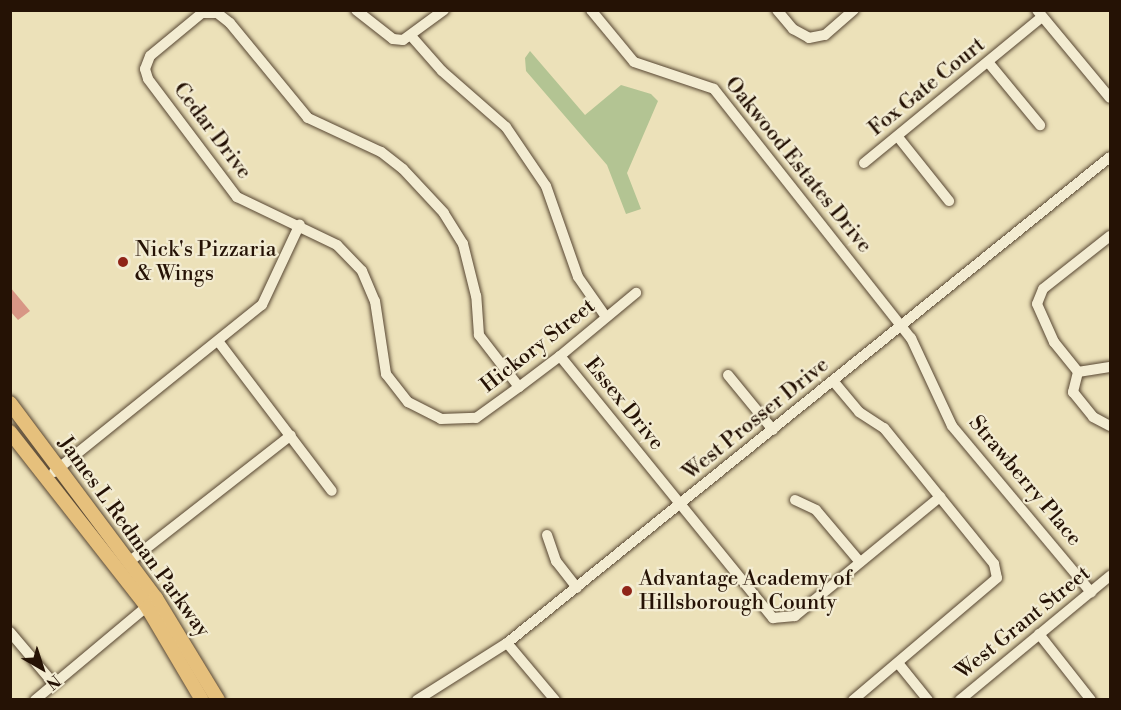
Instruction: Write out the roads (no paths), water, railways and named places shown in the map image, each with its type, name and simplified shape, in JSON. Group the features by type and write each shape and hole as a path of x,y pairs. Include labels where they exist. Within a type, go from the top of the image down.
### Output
{"main road":[{"name":"James L Redman Parkway","path":"13,408 130,561 202,699"},
{"name":"James L Redman Parkway","path":"13,440 77,519 152,602"},
{"path":"77,519 115,558 130,561"},
{"path":"152,602 205,674 218,699"}],"street":[{"path":"356,10 393,39 412,37 444,10"},
{"name":"Oakwood Estates Drive","path":"591,10 634,62 714,89 903,327"},
{"path":"777,10 793,29 809,38 825,35 854,10"},
{"name":"Cedar Drive","path":"459,422 441,419 408,402 386,374 375,301 362,270 337,245 300,224 237,197 145,69 150,56 202,14 217,13 230,23 308,117 381,152 444,213 463,244 476,296 479,335 519,387"},
{"path":"1040,14 1110,98"},
{"name":"Fox Gate Court","path":"864,163 988,62 1040,14"},
{"path":"412,37 442,71 506,127 546,186 578,277 606,317"},
{"path":"988,62 1040,125"},
{"path":"898,136 949,201"},
{"name":"West Prosser Drive","path":"417,699 507,643 903,327 1110,157"},
{"path":"46,478 262,305 300,224"},
{"path":"1078,372 1053,342 1036,304 1043,289 1110,236"},
{"name":"Hickory Street","path":"459,422 476,418 519,387 636,293"},
{"name":"Strawberry Place","path":"903,327 952,426 1090,592"},
{"path":"218,341 332,491"},
{"name":"Essex Drive","path":"560,356 773,618 795,616 860,562"},
{"path":"1078,372 1110,367"},
{"path":"1078,372 1073,392 1093,417 1110,426"},
{"path":"728,375 773,430"},
{"path":"834,382 858,412 884,428 994,564 997,578 853,699"},
{"path":"13,440 32,430"},
{"path":"130,561 291,435"},
{"path":"795,500 816,510 860,562 940,497"},
{"path":"547,535 556,561 577,588"},
{"name":"West Grant Street","path":"960,699 1110,576"},
{"path":"35,699 152,602"},
{"path":"10,632 54,684"},
{"path":"1039,634 1090,699"},
{"path":"507,643 555,699"},
{"path":"898,663 928,699"}],"place":[{"name":"Nick's Pizzaria & Wings","path":"123,262"},
{"name":"Advantage Academy of Hillsborough County","path":"627,591"}]}
